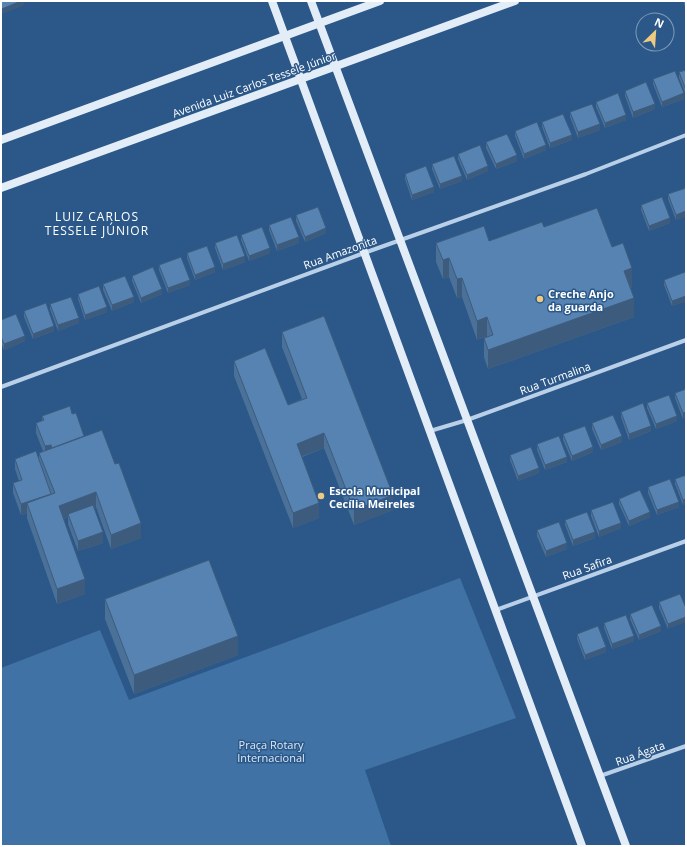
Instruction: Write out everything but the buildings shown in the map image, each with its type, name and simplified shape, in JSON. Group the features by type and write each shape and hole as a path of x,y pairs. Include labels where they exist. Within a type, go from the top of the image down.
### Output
{"street":[{"path":"272,1 582,846"},
{"path":"311,1 626,846"},
{"path":"1,140 380,1"},
{"name":"Avenida Luiz Carlos Tessele Júnior","path":"1,188 515,1"},
{"name":"Rua Amazonita","path":"1,387 364,253 586,174 686,135"},
{"name":"Rua Turmalina","path":"430,431 467,420 686,340"},
{"name":"Rua Safira","path":"495,610 686,541"},
{"name":"Rua Ágata","path":"600,777 686,746"}],"green space":[{"name":"Praça Rotary Internacional","path":"460,578 516,718 365,770 391,846 1,846 1,668 100,630 129,700"}],"place":[{"name":"Creche Anjo da guarda","path":"540,299"},
{"name":"Escola Municipal Cecília Meireles","path":"321,496"}],"district":[{"name":"LUIZ CARLOS TESSELE JÚNIOR","path":"97,223"}]}
